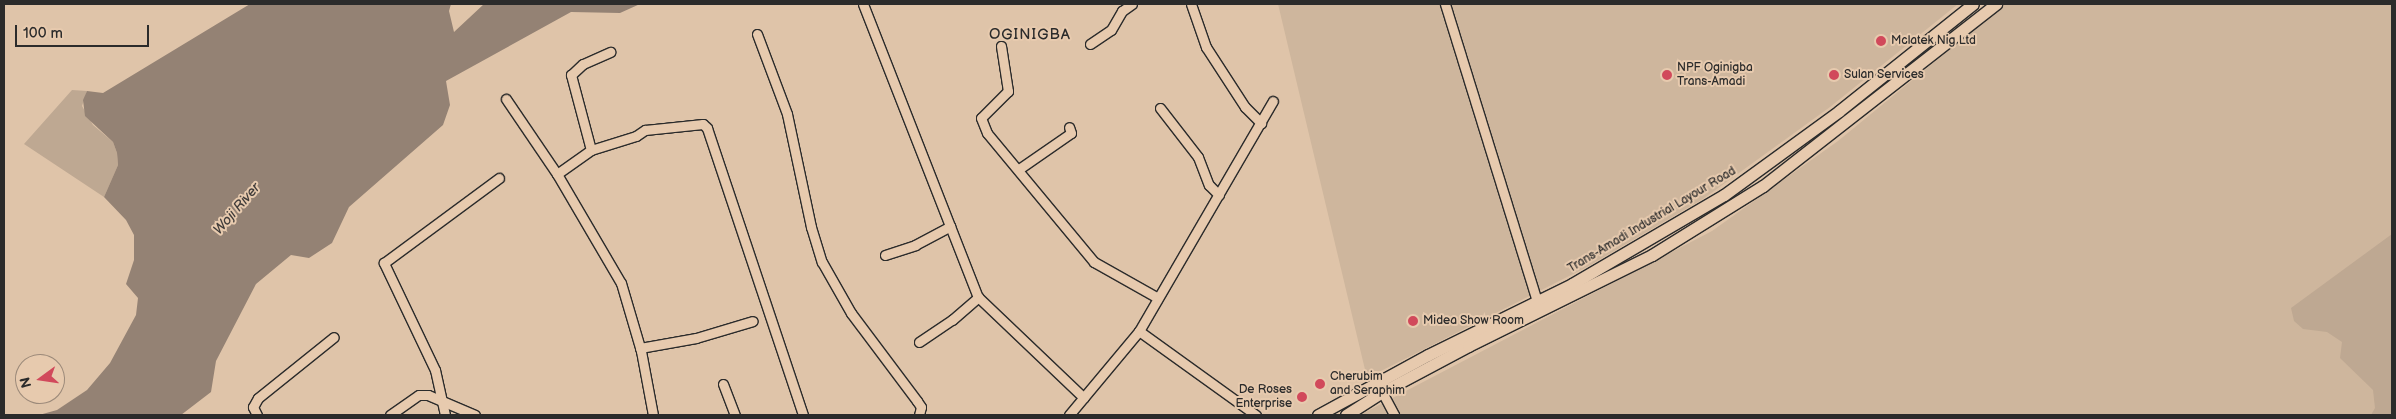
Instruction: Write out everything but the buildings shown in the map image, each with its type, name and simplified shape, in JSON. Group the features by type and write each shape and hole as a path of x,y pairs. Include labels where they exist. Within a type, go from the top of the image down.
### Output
{"main road":[{"name":"Trans-Amadi Industrial Layour Road","path":"1318,415 1628,253 1754,174 1839,111 1972,4"},
{"name":"Trans-Amadi Industrial Layour Road","path":"1346,415 1382,392 1635,264 1762,186 1996,4"},
{"path":"1754,174 1762,186"}],"street":[{"path":"863,4 978,297 1084,398"},
{"path":"1090,44 1111,30 1122,11 1132,4"},
{"path":"1190,4 1206,47 1245,107 1261,123"},
{"path":"1445,4 1537,301"},
{"path":"757,34 790,122 810,228 822,262 851,313 921,406 919,415"},
{"path":"1001,46 1008,91 983,114 982,124 1094,262 1158,298"},
{"path":"591,150 571,75 583,64 610,52"},
{"path":"506,99 557,174 621,283 640,348 653,415"},
{"path":"1069,415 1139,331 1273,101"},
{"path":"1160,108 1198,157 1209,184 1219,195"},
{"path":"557,174 591,150 636,136 646,130 702,124 707,128 803,415"},
{"path":"1019,168 1071,133 1069,127"},
{"path":"445,415 443,398 422,338 390,279 384,263 499,178"},
{"path":"884,255 915,245 950,226"},
{"path":"919,342 952,320 978,297"},
{"path":"640,348 696,338 753,321"},
{"path":"1139,331 1256,415"},
{"path":"257,415 254,407 258,398 334,337"},
{"path":"723,384 735,415"},
{"path":"1382,392 1394,415"},
{"path":"390,415 419,395 443,398 476,415"}],"shaded area":[{"path":"1278,4 1958,4 1830,107 1703,199 1587,267 1367,378"},
{"path":"2005,4 2392,4 2392,415 1360,415 1712,231 1838,141"},
{"path":"72,90 87,91 82,106 93,125 113,142 117,153 118,165 104,197 24,144"},
{"path":"2392,234 2392,415 2371,415 2375,408 2373,390 2340,358 2342,342 2327,332 2303,329 2294,321 2291,308"}],"water":[{"name":"Woji River","path":"250,4 451,4 449,11 454,32 484,4 640,4 620,13 571,12 446,81 450,105 443,125 349,207 332,243 309,258 291,255 256,284 216,361 211,392 181,415 39,415 57,410 87,390 110,363 136,315 138,298 126,284 134,260 134,235 126,220 104,197 118,165 117,153 113,142 85,116 83,100 87,91 103,93"}],"place":[{"name":"Mclatek Nig Ltd","path":"1881,41"},
{"name":"NPF Oginigba Trans-Amadi","path":"1667,75"},
{"name":"Sulan Services","path":"1834,75"},
{"name":"Midea Show Room","path":"1413,321"},
{"name":"Cherubim and Seraphim","path":"1320,384"},
{"name":"De Roses Enterprise","path":"1302,397"}],"district":[{"name":"OGINIGBA","path":"1030,35"}]}
